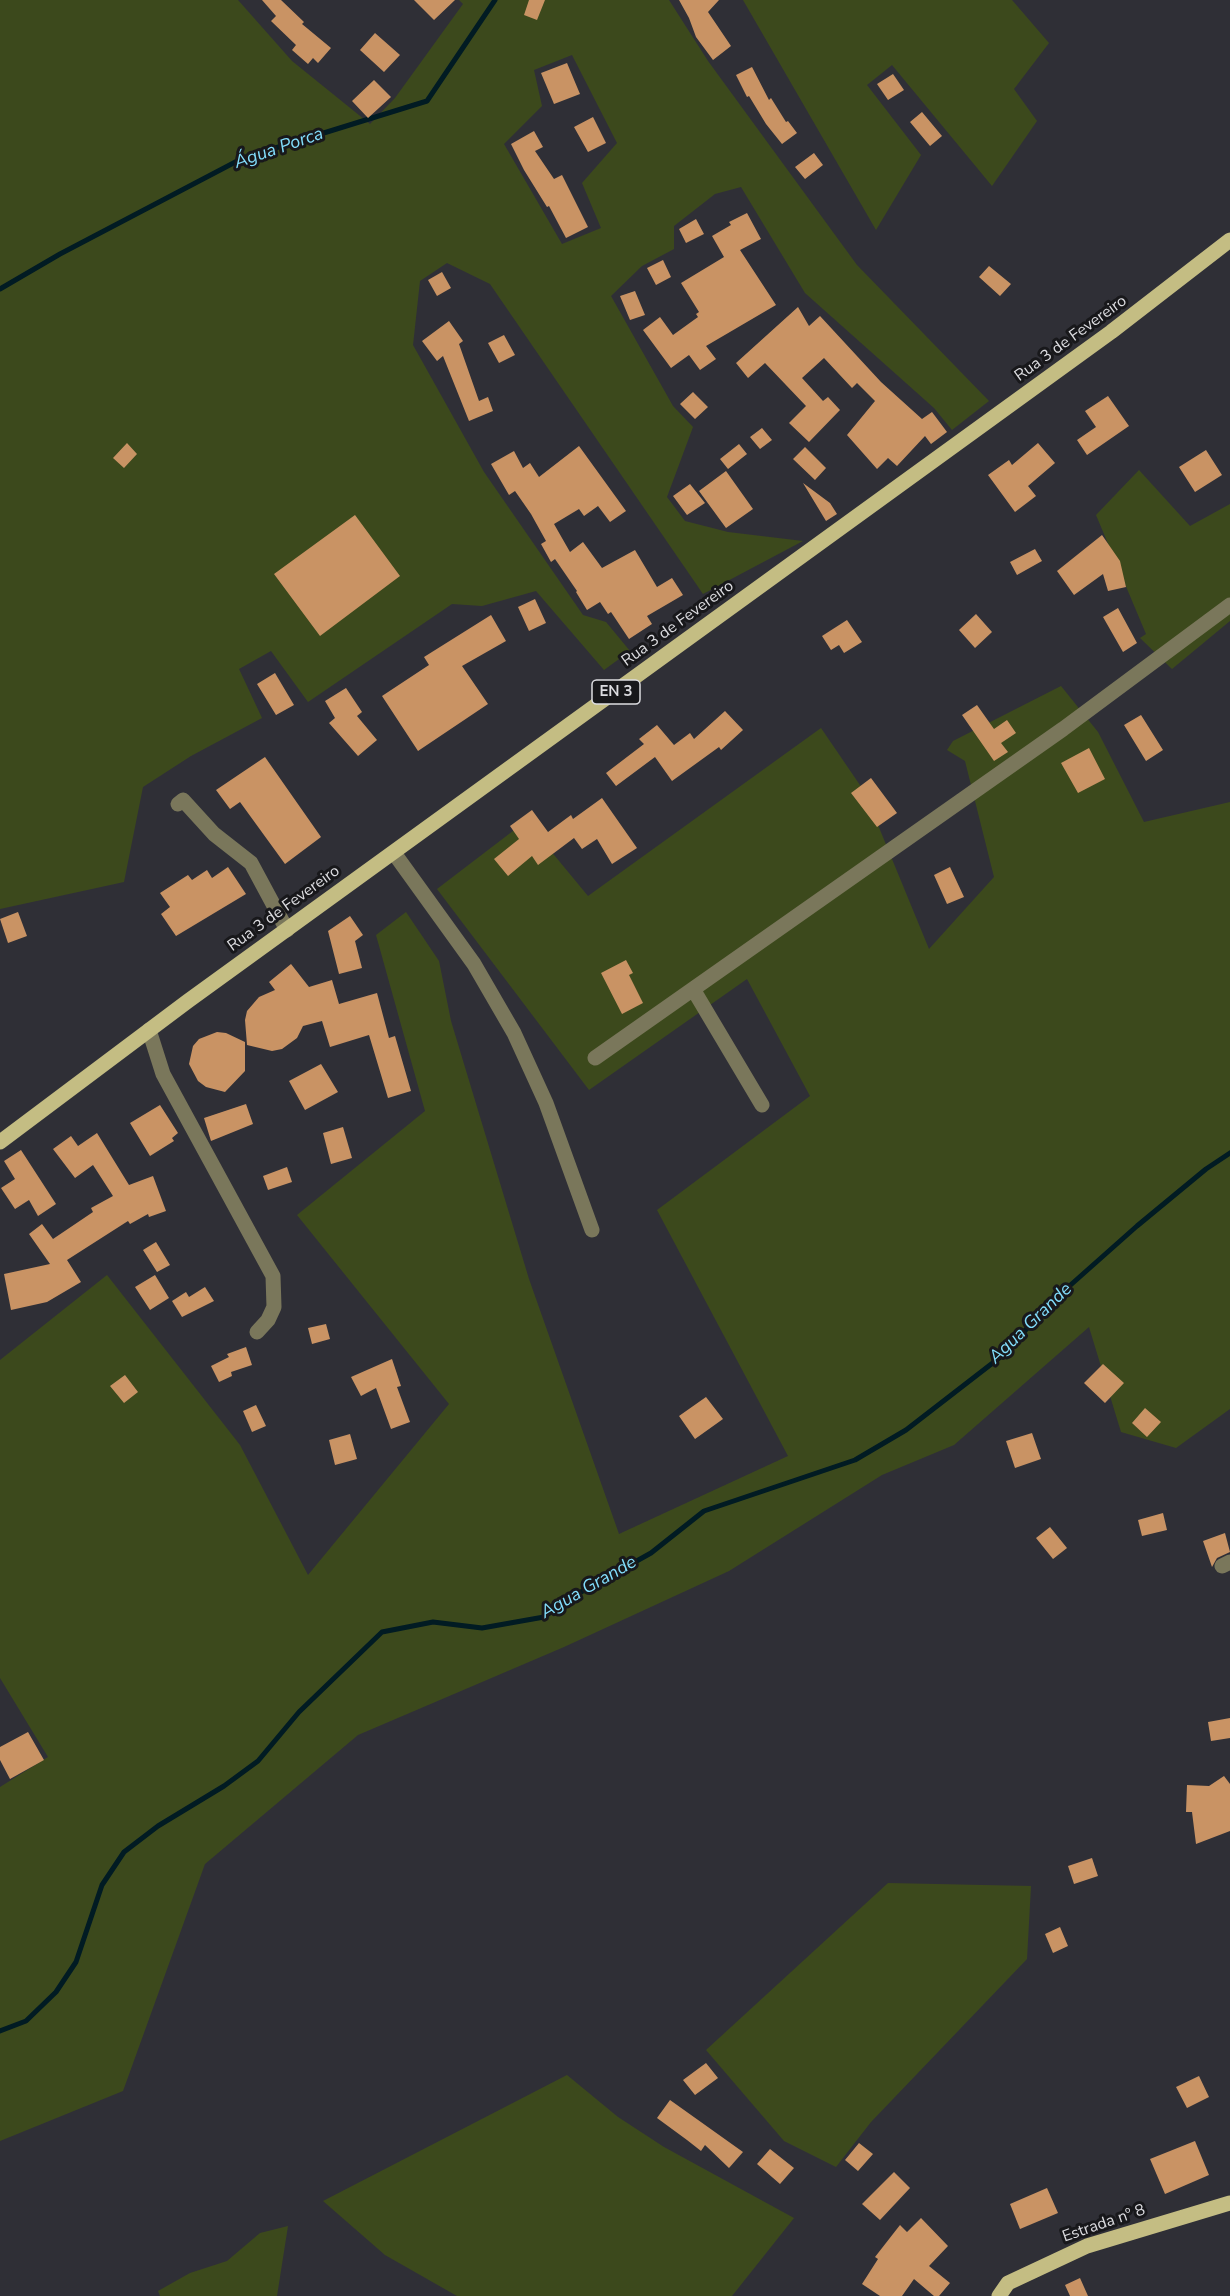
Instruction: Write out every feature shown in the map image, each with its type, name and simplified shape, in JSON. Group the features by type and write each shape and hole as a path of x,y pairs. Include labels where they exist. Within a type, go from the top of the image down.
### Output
{"main road":[{"name":"Rua 3 de Fevereiro","path":"0,1142 149,1030 1111,332 1230,240"},
{"name":"Estrada nº 8","path":"999,2296 1008,2283 1088,2246 1230,2203"}],"street":[{"path":"595,1058 1063,729 1230,605"},
{"path":"178,804 183,801 214,834 251,863 287,930"},
{"path":"394,853 474,964 514,1033 546,1104 592,1230"},
{"path":"693,989 762,1105"},
{"path":"149,1030 163,1074 273,1276 274,1307 268,1320 257,1332"}],"green space":[{"path":"0,0 238,0 292,61 370,124 395,98 463,4 459,0 669,0 708,61 857,265 989,401 952,430 934,408 805,293 741,187 715,194 674,226 674,249 642,266 611,296 673,406 693,427 667,497 685,521 728,532 803,541 703,594 490,284 447,263 420,281 413,345 484,472 583,615 606,622 630,651 604,670 536,591 482,606 452,604 308,702 271,651 239,669 262,718 191,756 143,787 124,882 0,909","holes":["572,55 617,143 582,183 601,228 562,244 504,144 542,106 534,70"]},
{"path":"743,0 1012,0 1049,43 1014,89 1037,121 992,186 892,65 867,85 921,155 876,230"},
{"path":"1139,470 1190,526 1230,504 1230,621 1172,669 1140,638 1146,634 1096,515"},
{"path":"1061,686 1098,732 1144,822 1230,802 1230,1409 1176,1448 1121,1432 1089,1327 954,1445 882,1475 729,1571 564,1647 358,1735 205,1864 123,2091 0,2141 0,1787 48,1757 0,1678 0,1360 107,1275 240,1445 308,1575 449,1404 297,1215 425,1111 376,935 406,912 439,961 451,1021 529,1279 619,1534 788,1456 657,1210 810,1096 747,979 589,1090 437,889 526,821 588,896 821,728 864,791 929,949 994,877 965,761 947,750 953,741"},
{"path":"888,1883 1031,1886 1027,1959 871,2122 836,2167 784,2141 706,2050"},
{"path":"567,2075 618,2117 664,2147 794,2218 732,2296 457,2296 385,2255 323,2201"},
{"path":"288,2226 277,2296 160,2296 158,2291 190,2273 227,2261 260,2233"}],"building":[{"path":"262,0 281,0 304,22 302,24 331,48 318,63 313,58 308,64 292,50 296,45 271,21 276,16"},
{"path":"414,0 455,0 434,20"},
{"path":"529,0 545,0 537,20 524,15"},
{"path":"679,0 719,0 708,12 731,46 713,60 696,37"},
{"path":"375,33 400,55 384,72 360,50"},
{"path":"567,63 580,94 554,104 541,73"},
{"path":"752,67 769,100 771,98 786,122 788,121 797,133 782,144 766,124 749,96 747,97 736,75"},
{"path":"893,74 904,90 888,100 877,84"},
{"path":"374,80 391,97 368,118 352,101"},
{"path":"922,112 942,136 930,146 910,122"},
{"path":"593,117 606,143 588,152 574,127"},
{"path":"534,131 543,147 535,151 554,179 562,175 588,227 566,238 549,206 547,207 524,170 511,144"},
{"path":"814,153 823,165 805,179 795,167"},
{"path":"747,213 761,239 740,250 776,305 706,346 716,359 700,370 689,355 671,368 643,330 660,317 673,335 698,317 696,314 699,312 681,283 724,257 712,236 731,225 729,222"},
{"path":"696,219 704,234 686,243 679,229"},
{"path":"663,260 671,277 656,285 647,268"},
{"path":"989,266 1011,284 1000,296 979,277"},
{"path":"442,272 451,288 437,296 428,280"},
{"path":"635,291 645,315 630,320 620,296"},
{"path":"798,307 809,326 820,316 881,382 922,419 932,412 947,432 931,444 925,436 897,466 888,458 877,469 847,435 875,401 857,383 852,388 824,358 802,378 823,401 828,397 840,410 809,442 789,423 806,406 765,363 748,378 736,363"},
{"path":"449,321 463,341 459,344 479,401 488,397 493,411 469,421 443,356 437,361 422,341"},
{"path":"504,335 515,355 499,363 488,343"},
{"path":"693,392 708,407 695,419 680,404"},
{"path":"1108,396 1129,426 1087,455 1077,440 1096,427 1085,411"},
{"path":"762,428 772,440 760,449 750,437"},
{"path":"127,443 137,454 124,468 113,458"},
{"path":"1038,443 1055,463 1028,486 1036,496 1015,512 988,475 1009,460 1012,465"},
{"path":"739,444 747,454 728,469 720,459"},
{"path":"579,446 626,511 610,522 598,506 584,516 579,509 554,524 570,552 583,542 602,568 635,550 657,587 672,578 683,595 647,616 652,624 629,639 611,612 608,614 600,602 587,610 555,559 551,562 541,544 546,541 531,514 515,491 509,495 491,464 514,451 523,468 530,463 539,477"},
{"path":"805,447 826,468 815,480 793,459"},
{"path":"1206,450 1222,475 1195,492 1179,467"},
{"path":"726,471 753,509 726,528 699,491"},
{"path":"803,483 830,503 837,514 826,521"},
{"path":"690,484 705,503 687,515 673,496"},
{"path":"355,515 400,576 320,636 274,574"},
{"path":"1102,535 1120,561 1126,587 1108,591 1103,574 1074,595 1057,571"},
{"path":"1035,549 1042,561 1017,575 1010,562"},
{"path":"535,599 546,623 529,631 518,607"},
{"path":"1118,608 1137,643 1123,652 1103,617"},
{"path":"976,614 992,632 975,648 959,630"},
{"path":"491,615 506,641 462,666 488,704 418,751 382,696 429,665 424,657"},
{"path":"847,620 862,642 844,653 839,645 831,650 822,636"},
{"path":"275,673 294,705 276,715 257,684"},
{"path":"346,688 362,712 357,716 377,740 358,756 329,723 335,718 325,701"},
{"path":"977,705 994,729 1007,720 1016,733 1001,743 1008,752 994,761 962,715"},
{"path":"725,711 743,730 721,750 719,747 672,781 655,757 616,786 606,773 644,744 639,739 657,725 674,745 690,733 694,739"},
{"path":"1141,715 1163,750 1146,761 1124,725"},
{"path":"1089,748 1105,779 1078,793 1061,763"},
{"path":"265,757 321,837 285,864 240,802 230,809 216,790"},
{"path":"871,778 897,813 877,827 851,793"},
{"path":"602,798 637,848 612,864 597,839 582,849 574,838 538,865 532,856 508,876 494,859 519,839 510,826 532,810 548,832 571,815 573,819"},
{"path":"228,867 246,894 176,936 161,914 170,907 160,893 188,875 192,880 207,870 212,878"},
{"path":"950,867 964,897 947,904 934,875"},
{"path":"18,912 27,936 8,943 0,919"},
{"path":"350,916 363,935 355,941 362,968 339,974 328,931"},
{"path":"626,960 633,973 629,975 643,1003 622,1014 601,973"},
{"path":"291,964 309,987 332,980 339,1004 377,993 389,1038 395,1036 411,1091 388,1098 369,1035 330,1047 322,1021 303,1026 297,1038 282,1049 272,1051 247,1045 245,1020 247,1011 259,997 275,990 269,982"},
{"path":"217,1032 226,1033 245,1042 245,1071 225,1092 206,1087 198,1081 189,1064 193,1046 199,1039"},
{"path":"321,1064 338,1092 305,1110 289,1081"},
{"path":"246,1104 253,1124 211,1141 204,1118"},
{"path":"160,1105 178,1133 172,1138 174,1141 150,1156 130,1123"},
{"path":"343,1127 352,1158 331,1164 323,1133"},
{"path":"97,1133 129,1185 153,1176 166,1211 149,1217 148,1214 130,1224 128,1221 67,1260 81,1282 47,1302 11,1310 4,1274 50,1264 29,1234 42,1224 53,1239 93,1212 91,1208 113,1196 93,1165 75,1178 53,1149 71,1136 78,1146"},
{"path":"21,1150 56,1204 38,1216 29,1200 15,1209 1,1188 15,1179 4,1161"},
{"path":"287,1167 292,1182 268,1190 263,1176"},
{"path":"156,1242 170,1265 157,1272 143,1250"},
{"path":"155,1275 169,1298 150,1310 135,1287"},
{"path":"205,1287 214,1301 182,1317 172,1301 186,1292 189,1297"},
{"path":"326,1324 330,1339 312,1344 308,1328"},
{"path":"246,1347 252,1365 231,1372 232,1376 219,1382 211,1366 229,1357 227,1354"},
{"path":"392,1359 401,1386 397,1387 410,1422 391,1429 376,1388 361,1396 351,1377"},
{"path":"1103,1364 1124,1383 1105,1403 1084,1383"},
{"path":"125,1375 138,1392 124,1403 110,1386"},
{"path":"706,1397 723,1419 695,1439 679,1416"},
{"path":"256,1405 266,1426 252,1432 243,1411"},
{"path":"1145,1408 1161,1422 1147,1437 1132,1423"},
{"path":"1032,1433 1041,1459 1015,1468 1006,1441"},
{"path":"350,1434 357,1459 335,1465 329,1440"},
{"path":"1163,1513 1167,1530 1142,1536 1138,1520"},
{"path":"1050,1527 1067,1548 1053,1559 1036,1538"},
{"path":"1225,1533 1230,1552 1217,1558 1212,1567 1203,1541"},
{"path":"1230,1718 1230,1738 1211,1741 1208,1722"},
{"path":"28,1732 44,1760 10,1779 0,1760 0,1747"},
{"path":"1224,1776 1230,1784 1230,1831 1196,1844 1192,1812 1186,1812 1187,1785 1209,1786"},
{"path":"1092,1858 1098,1876 1074,1884 1068,1866"},
{"path":"1060,1927 1068,1946 1053,1953 1045,1934"},
{"path":"706,2063 718,2078 695,2095 683,2080"},
{"path":"1199,2076 1209,2097 1187,2108 1176,2087"},
{"path":"670,2100 743,2152 729,2168 705,2145 701,2151 657,2118"},
{"path":"1195,2141 1209,2175 1165,2194 1150,2159"},
{"path":"859,2143 873,2154 858,2171 845,2160"},
{"path":"770,2149 794,2168 780,2184 757,2164"},
{"path":"894,2172 910,2188 880,2220 862,2204"},
{"path":"1047,2188 1058,2213 1020,2229 1010,2204"},
{"path":"921,2218 948,2246 929,2266 950,2283 939,2296 934,2296 914,2279 902,2296 880,2296 862,2284 878,2259 875,2257 900,2225 907,2232"},
{"path":"1080,2278 1088,2296 1070,2296 1065,2285"}],"waterway":[{"name":"Água Porca","path":"0,289 60,254 243,158 427,101 495,0"},
{"name":"Agua Grande","path":"0,2031 26,2021 56,1992 76,1962 102,1885 124,1852 158,1826 224,1786 258,1761 299,1712 382,1632 433,1622 482,1628 544,1617 572,1597 651,1553 704,1511 855,1460 906,1430 1003,1355 1048,1305 1137,1226 1206,1169 1230,1153"}]}
